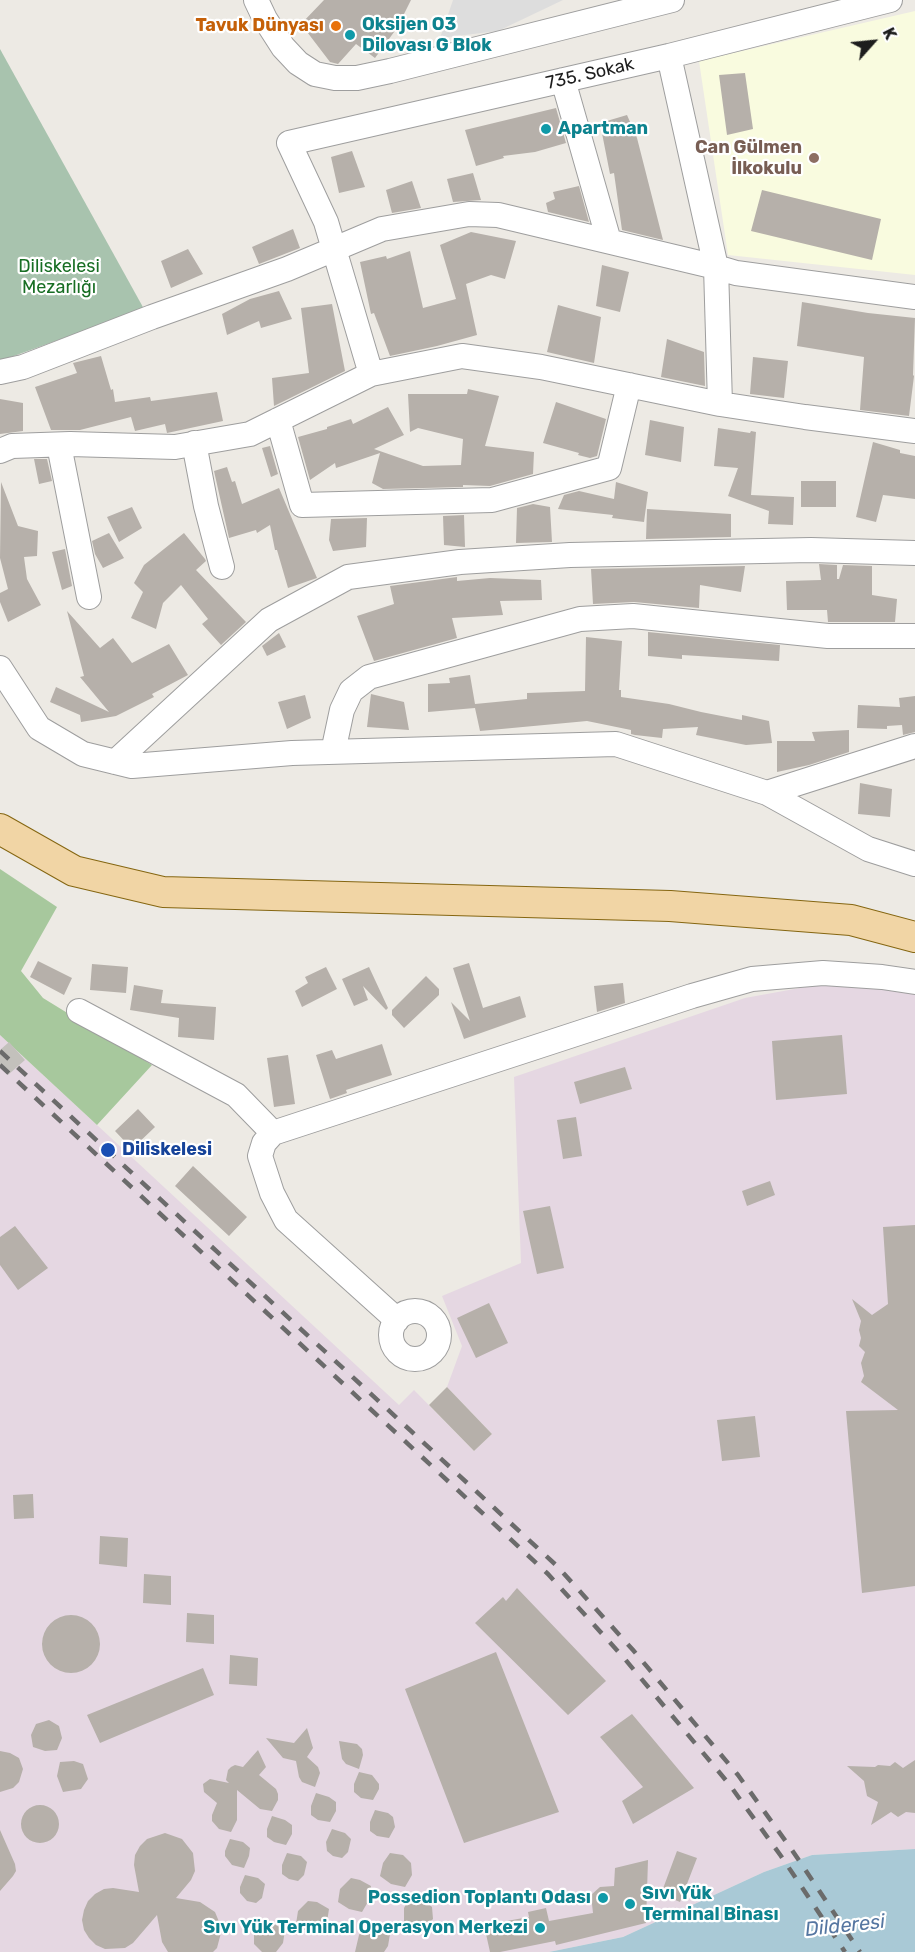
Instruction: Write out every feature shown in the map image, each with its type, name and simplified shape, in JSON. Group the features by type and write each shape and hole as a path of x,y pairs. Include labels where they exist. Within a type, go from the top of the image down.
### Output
{"main road":[{"path":"0,829 74,871 163,892 670,906 851,920 915,937"}],"street":[{"path":"256,0 283,47 298,63 315,74 335,78 357,78 390,71 672,0"},
{"name":"735. Sokak","path":"334,249 326,222 289,143 669,56 890,0"},
{"path":"669,56 716,267 720,404"},
{"path":"563,80 609,242"},
{"path":"0,372 23,367 152,317 287,269 382,229 469,214 498,215 736,273 915,297"},
{"path":"334,249 371,374"},
{"path":"0,451 12,446 70,444 175,447 250,434 371,374 462,356 541,367 720,404 915,431"},
{"path":"278,420 302,505 492,500 609,468 629,385"},
{"path":"194,443 206,506 222,567"},
{"path":"59,445 89,597"},
{"path":"116,762 269,620 348,577 460,562 570,555 811,550 915,553"},
{"path":"333,752 342,710 351,691 369,676 580,619 633,616 828,636 915,636"},
{"path":"0,668 39,728 83,754 132,766 292,753 616,744 767,793 868,849 915,864"},
{"path":"767,793 915,746"},
{"path":"397,1320 286,1220 272,1193 260,1156 264,1143 273,1133 680,1000 752,979 823,973 915,982"},
{"path":"79,1011 236,1095 273,1133"}],"shaded area":[{"path":"453,0 563,0 498,31 440,38"},
{"name":"Can Gülmen İlkokulu","path":"915,11 915,275 728,255 699,61"},
{"path":"844,980 915,990 915,1849 812,1855 764,1872 623,1937 549,1952 0,1952 0,1035 399,1405 414,1390 474,1451 492,1434 447,1387 462,1346 442,1296 521,1263 514,1077 745,998"}],"green space":[{"name":"Diliskelesi Mezarlığı","path":"0,49 144,309 0,361"},
{"path":"0,869 57,907 21,971 43,998 152,1065 97,1125 0,1035"}],"water":[{"name":"Dilderesi","path":"915,1849 915,1952 549,1952 623,1937 764,1872 812,1855"}],"building":[{"name":"Oksijen O3 Dilovası G Blok","path":"324,0 411,0 397,28 375,58 356,44 338,64 330,62 301,24"},
{"path":"745,73 753,129 727,135 719,75"},
{"path":"556,108 566,143 535,152 503,156 504,158 476,166 465,130"},
{"path":"627,115 637,138 663,240 622,230 614,173 610,174 600,123"},
{"path":"352,151 365,187 339,193 331,157"},
{"path":"473,173 481,200 453,202 447,179"},
{"path":"412,181 421,208 392,213 386,190"},
{"path":"579,186 589,222 548,212 546,203 555,199 553,192"},
{"path":"762,190 881,219 872,260 751,231"},
{"path":"293,229 300,248 259,264 252,247"},
{"path":"471,232 516,241 505,279 491,275 466,284 477,335 390,356 374,313 371,314 360,262 386,256 387,259 410,251 423,308 456,299 440,245"},
{"path":"188,249 203,274 171,288 161,261"},
{"path":"602,265 629,272 620,312 596,306"},
{"path":"279,291 292,319 261,328 259,321 227,335 222,314 250,299"},
{"path":"802,302 915,318 914,376 909,416 860,410 864,357 797,346"},
{"path":"332,304 345,371 274,406 272,378 309,373 301,308"},
{"path":"558,305 601,317 594,363 547,352"},
{"path":"667,339 704,352 705,386 661,377"},
{"path":"101,356 111,390 113,389 115,402 150,397 151,401 217,392 223,421 167,433 165,424 135,431 131,417 80,430 51,430 35,387 77,373 73,363"},
{"path":"753,357 788,361 784,398 750,394"},
{"path":"468,389 499,396 485,446 534,452 533,474 490,486 383,489 372,483 380,453 336,468 335,463 310,480 298,437 351,419 353,424 388,407 404,435 374,449 423,466 461,465 463,439 418,428 410,432 408,394 467,394"},
{"path":"0,399 23,403 23,431 0,434"},
{"path":"556,402 606,419 597,456 590,458 543,443"},
{"path":"650,420 684,427 681,462 645,455"},
{"path":"718,428 756,432 751,495 794,497 793,525 768,524 769,511 728,496 738,468 714,466"},
{"path":"873,442 900,450 900,453 915,456 915,499 883,495 876,522 856,517"},
{"path":"270,446 278,474 271,477 262,448"},
{"path":"34,459 47,459 52,481 39,484"},
{"path":"227,467 232,482 235,481 242,504 279,488 317,578 288,588 277,550 275,550 270,525 257,533 256,530 229,538 214,471"},
{"path":"801,481 836,481 836,507 801,507"},
{"path":"1,482 18,526 38,531 37,556 24,557 27,579 41,605 8,622 0,602 0,593 8,589 0,558"},
{"path":"616,482 648,492 644,522 612,518 613,515 558,509 564,495 579,491 614,499"},
{"path":"533,504 550,507 552,542 516,543 517,508"},
{"path":"132,507 142,528 119,542 107,517"},
{"path":"647,509 731,514 731,537 646,539"},
{"path":"464,515 465,547 444,545 443,516"},
{"path":"367,518 366,547 333,551 329,540 331,519"},
{"path":"109,533 124,558 103,568 95,554 92,541"},
{"path":"184,533 206,561 196,570 246,622 221,645 202,624 208,619 181,585 163,603 156,629 131,618 143,592 134,583 144,565"},
{"path":"65,549 72,586 62,590 52,552"},
{"path":"819,564 837,565 837,579 839,579 843,565 872,566 872,595 897,599 895,622 828,622 827,610 787,610 786,581 821,580"},
{"path":"745,566 741,592 700,585 699,608 634,602 593,604 591,569"},
{"path":"457,577 457,581 490,578 541,580 542,600 500,601 503,615 452,618 457,638 374,661 357,616 394,604 390,586"},
{"path":"67,611 100,648 113,638 132,663 169,644 188,675 152,694 154,697 116,716 81,722 80,715 50,702 56,687 109,712 80,677 84,676"},
{"path":"648,632 780,645 779,661 682,655 682,659 648,656"},
{"path":"279,633 286,647 267,656 262,646"},
{"path":"586,637 622,641 619,690 621,690 621,697 669,704 742,720 742,715 769,721 772,743 746,745 696,735 698,727 663,729 662,738 635,735 631,734 631,730 587,721 480,731 475,708 428,712 428,684 450,683 449,678 470,675 475,704 527,699 527,693 585,691"},
{"path":"371,694 404,702 409,730 367,727"},
{"path":"305,695 311,718 287,729 278,702"},
{"path":"915,696 915,732 903,735 902,725 887,726 887,729 857,728 858,705 900,707 899,698"},
{"path":"849,730 849,752 809,765 777,772 777,741 815,741 812,732"},
{"path":"860,783 892,789 890,817 858,814"},
{"path":"38,961 72,978 64,995 30,977"},
{"path":"469,963 483,1008 520,996 526,1017 464,1039 451,1002 470,1021 453,968"},
{"path":"92,964 128,967 126,993 90,990"},
{"path":"326,967 337,989 302,1007 295,991 308,983 305,977"},
{"path":"369,967 388,1008 386,1010 363,986 368,1000 354,1006 342,979"},
{"path":"426,976 439,989 439,995 404,1028 392,1015 392,1010"},
{"path":"623,983 625,1003 597,1012 594,986"},
{"path":"134,985 163,990 161,1003 216,1007 214,1040 178,1037 179,1018 130,1010"},
{"path":"842,1035 847,1094 776,1100 772,1041"},
{"path":"382,1044 392,1075 346,1090 347,1093 330,1099 316,1055 332,1050 336,1059"},
{"path":"288,1055 295,1104 274,1107 267,1058"},
{"path":"625,1067 632,1089 580,1104 574,1082"},
{"path":"138,1109 155,1127 132,1149 115,1131"},
{"path":"576,1117 582,1156 563,1159 557,1120"},
{"path":"193,1166 247,1217 229,1236 175,1186"},
{"path":"770,1181 775,1195 747,1206 742,1191"},
{"path":"550,1206 564,1268 537,1274 523,1211"},
{"path":"915,1225 915,1586 862,1593 846,1411 898,1410 861,1382 864,1376 861,1363 865,1352 859,1346 861,1321 852,1299 872,1315 888,1304 883,1227"},
{"path":"15,1226 48,1268 18,1290 0,1265 0,1237"},
{"path":"489,1303 508,1343 476,1358 457,1318"},
{"path":"447,1387 492,1434 474,1451 429,1405"},
{"path":"755,1416 760,1457 722,1461 717,1420"},
{"path":"33,1494 34,1518 14,1519 13,1495"},
{"path":"100,1536 128,1538 127,1567 99,1564"},
{"path":"144,1574 171,1576 171,1605 143,1603"},
{"path":"517,1588 606,1681 568,1715 475,1623 503,1597 506,1601"},
{"path":"187,1613 214,1615 214,1644 186,1642"},
{"path":"65,1615 77,1615 92,1623 100,1638 100,1650 92,1665 77,1673 65,1673 50,1665 42,1650 42,1638 50,1623"},
{"path":"496,1652 559,1812 464,1843 405,1689"},
{"path":"230,1655 258,1658 257,1686 229,1684"},
{"path":"203,1668 214,1695 100,1743 87,1715"},
{"path":"632,1714 694,1788 633,1824 622,1801 643,1787 600,1737"},
{"path":"49,1720 59,1726 62,1738 57,1750 45,1751 33,1747 31,1735 36,1724"},
{"path":"307,1728 313,1748 307,1757 318,1767 320,1773 315,1787 302,1782 296,1761 283,1758 266,1738 294,1743"},
{"path":"339,1741 357,1744 362,1749 363,1755 359,1769 346,1764 342,1759"},
{"path":"258,1750 266,1767 259,1775 276,1789 278,1800 272,1811 260,1809 237,1790 237,1820 231,1832 219,1829 212,1821 217,1803 204,1792 203,1784 210,1779 229,1783 226,1780 228,1770 235,1765 243,1767"},
{"path":"0,1751 19,1758 23,1769 19,1782 13,1788 0,1792"},
{"path":"915,1760 915,1813 906,1812 898,1817 891,1812 871,1825 878,1802 867,1796 864,1781 847,1766 890,1766 895,1762 903,1768"},
{"path":"74,1761 83,1764 88,1779 81,1789 63,1792 57,1776 60,1762"},
{"path":"359,1772 372,1775 379,1784 373,1800 361,1798 354,1792 354,1784"},
{"path":"316,1793 336,1802 336,1811 330,1822 318,1820 311,1815 311,1806"},
{"path":"40,1805 54,1810 59,1824 54,1838 40,1843 26,1838 21,1824 26,1810"},
{"path":"375,1810 388,1813 393,1817 395,1827 389,1838 377,1836 370,1831 370,1822"},
{"path":"272,1816 292,1825 292,1834 286,1845 274,1842 267,1837 267,1829"},
{"path":"332,1829 345,1833 351,1839 348,1852 342,1858 333,1856 327,1851 326,1842"},
{"path":"0,1830 16,1871 0,1891"},
{"path":"165,1833 182,1839 193,1853 195,1871 191,1880 176,1898 200,1902 215,1912 222,1929 217,1948 213,1952 168,1952 162,1942 157,1915 133,1943 125,1948 105,1949 96,1945 84,1930 82,1920 88,1901 104,1889 139,1892 134,1865 135,1855 147,1839"},
{"path":"230,1839 243,1842 250,1848 244,1868 232,1865 225,1856"},
{"path":"677,1851 697,1858 680,1902 661,1894"},
{"path":"287,1853 301,1856 307,1862 304,1875 298,1881 282,1874 282,1865"},
{"path":"390,1853 403,1855 411,1863 412,1875 405,1887 391,1884 380,1876 383,1863"},
{"path":"648,1860 646,1923 556,1945 555,1941 490,1952 484,1925 529,1917 528,1912 546,1908 549,1921 593,1913 591,1895 600,1887 614,1886 615,1868"},
{"path":"245,1875 258,1878 265,1884 262,1898 256,1903 247,1901 240,1893"},
{"path":"351,1878 371,1886 369,1900 362,1912 349,1909 338,1902 340,1889"},
{"path":"410,1897 423,1899 432,1907 433,1919 424,1928 412,1928 404,1923 404,1908"},
{"path":"308,1901 317,1902 329,1909 327,1922 320,1935 306,1931 296,1924 298,1911"},
{"path":"265,1922 285,1930 283,1943 276,1952 262,1952 254,1944 254,1932"},
{"path":"365,1924 378,1926 390,1934 388,1946 384,1952 355,1952 359,1935"}],"tunnel":[{"path":"0,1066 17,1051"}],"railway":[{"path":"0,1051 557,1566 633,1650 738,1775 792,1850 860,1952"},
{"path":"0,1065 548,1574 624,1658 729,1784 781,1856 845,1952"}],"place":[{"name":"Tavuk Dünyası","path":"336,26"},
{"name":"Oksijen O3 Dilovası G Blok","path":"350,35"},
{"name":"Apartman","path":"546,129"},
{"name":"Can Gülmen İlkokulu","path":"814,158"},
{"name":"Diliskelesi","path":"108,1150"},
{"name":"Possedion Toplantı Odası","path":"603,1898"},
{"name":"Sıvı Yük Terminal Binası","path":"630,1904"},
{"name":"Sıvı Yük Terminal Operasyon Merkezi","path":"540,1928"}]}
